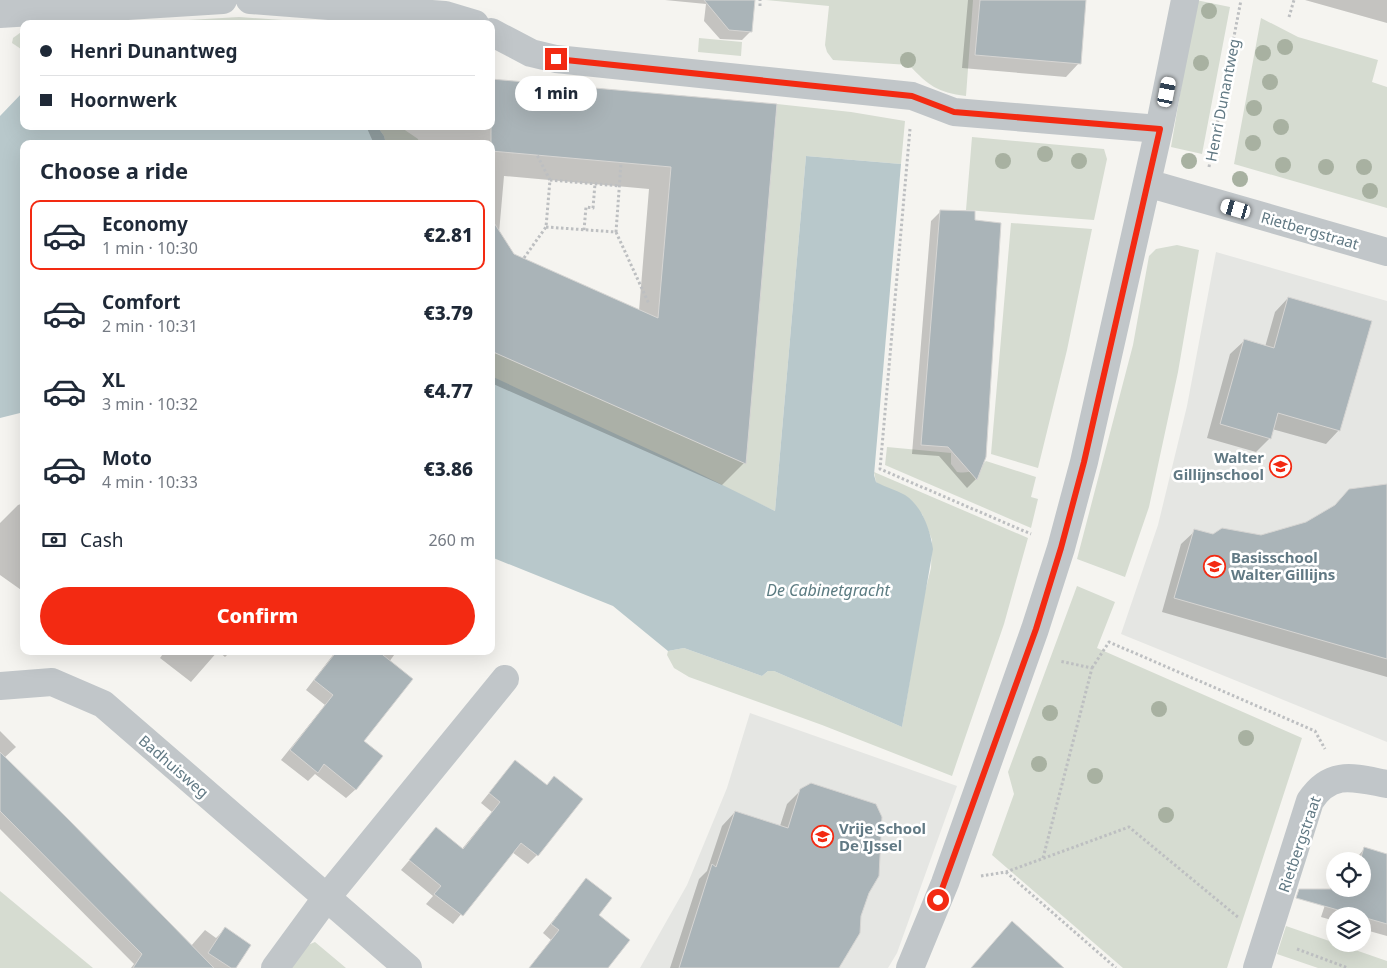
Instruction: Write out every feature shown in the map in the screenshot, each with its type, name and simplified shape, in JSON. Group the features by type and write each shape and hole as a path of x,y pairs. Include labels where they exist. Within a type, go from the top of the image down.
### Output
{"street":[{"path":"0,14 223,0"},
{"path":"250,0 445,15 462,20"},
{"path":"910,968 945,883 1027,654 1061,548 1084,462 1146,183 1160,129 1185,0"},
{"path":"495,34 531,52 556,59 912,96 954,112 1160,129"},
{"name":"Rietbergstraat","path":"1146,183 1387,252"},
{"path":"275,968 328,897 505,679"},
{"name":"Badhuisweg","path":"0,686 52,682 103,704 408,968"},
{"path":"1340,778 1350,777 1387,784"},
{"name":"Rietbergstraat","path":"1257,968 1310,801 1318,790 1340,778"}],"path":[{"path":"760,0 760,6"},
{"name":"Henri Dunantweg","path":"1202,199 1241,0"},
{"path":"1289,17 1294,0"},
{"path":"912,96 880,469 1061,548"},
{"path":"524,258 546,227 550,180 537,155"},
{"path":"621,162 616,232 649,304"},
{"path":"550,180 620,186"},
{"path":"584,230 586,207 592,208 595,184"},
{"path":"546,227 616,232"},
{"path":"1043,859 1092,668 1109,642 1315,731 1340,778"},
{"path":"1027,654 1092,668"},
{"path":"945,883 1006,872 1129,827 1229,911 1267,937 1348,968"},
{"path":"1006,872 1116,968"}],"shaded area":[{"path":"766,0 973,0 966,96 934,87 909,65 833,60 827,52 825,45 829,6"},
{"path":"1196,0 1230,7 1202,154 1171,147"},
{"path":"239,17 282,20 188,20"},
{"path":"1261,18 1298,37 1378,60 1372,82 1387,87 1387,208 1234,164"},
{"path":"20,33 20,48 12,43 13,38"},
{"path":"699,38 742,42 741,56 698,52"},
{"path":"777,104 851,112 905,121 901,164 806,156 775,511 495,379 495,353 745,463"},
{"path":"380,130 405,130 418,140 385,140"},
{"path":"972,137 1104,149 1107,159 1094,220 966,210"},
{"path":"1011,223 1092,229 1067,350 1038,468 991,454"},
{"path":"1177,245 1199,250 1178,372 1149,507 1125,577 1077,559 1133,345 1149,256 1156,249"},
{"name":"Walter Gillijnschool","path":"1216,252 1387,301 1387,742 1121,634 1158,525 1187,406"},
{"path":"887,447 951,453 951,464 957,472 973,471 986,461 1036,477 1031,497 1038,499 1031,528 885,465"},
{"path":"874,472 1028,538 1004,624 952,776 822,725 689,677 674,668 667,655 668,651 684,648 762,676 768,671 774,671 902,727 923,600 931,568 932,540 922,514 876,482"},
{"path":"1077,586 1115,602 1097,648 1302,738 1227,968 1123,968 992,855 1014,794 1008,772"},
{"name":"Vrije School De IJssel","path":"750,713 957,786 897,953 888,968 640,968 687,885 727,788"},
{"path":"0,891 93,968 0,968"},
{"path":"1286,926 1326,940 1326,952 1361,952 1387,961 1387,968 1318,968 1277,954"},
{"path":"315,942 346,968 287,968 301,948"}],"water":[{"path":"20,95 20,130 380,130 385,140 20,140 20,413 0,418 0,116"},
{"name":"De Cabinetgracht","path":"806,156 901,164 874,475 876,482 905,495 916,505 927,526 933,549 902,727 774,671 768,671 762,676 684,648 668,651 613,606 495,559 495,378 676,462 775,511"}],"building":[{"path":"704,0 755,0 752,32 729,30"},
{"path":"980,0 1086,0 1081,64 975,55"},
{"path":"495,79 777,104 746,464 495,353 495,224 514,254 658,318 671,167 495,151 495,140 491,140 491,130 495,130"},
{"path":"940,210 975,211 975,220 1001,223 986,457 977,480 948,447 921,445"},
{"path":"1288,297 1372,321 1340,431 1278,413 1271,439 1220,424 1244,339 1274,348"},
{"path":"1387,484 1387,659 1174,598 1194,529 1213,534 1222,528 1261,535 1306,522 1335,505 1349,489"},
{"path":"334,655 383,655 413,679 364,741 383,756 356,790 324,764 318,773 290,750 333,695 314,680"},
{"path":"0,752 214,968 133,968 142,954 0,811"},
{"path":"515,760 547,785 554,776 583,799 538,856 521,843 463,916 434,894 441,886 409,860 436,827 463,849 500,802 489,793"},
{"path":"811,783 876,804 882,817 879,876 869,893 861,916 860,933 839,968 679,968 712,864 716,867 735,811 788,828 800,789"},
{"path":"1364,847 1387,854 1387,924 1371,919 1371,907 1328,907 1296,898 1299,889 1326,889 1326,897 1371,897 1371,852 1363,852"},
{"path":"586,878 612,898 599,915 630,940 608,968 529,968 559,930 551,924"},
{"path":"1012,921 1064,968 971,968"},
{"path":"225,927 251,945 236,968 231,968 208,953"}],"place":[{"name":"Walter Gillijnschool","path":"1280,466"},
{"name":"Basisschool Walter Gillijns","path":"1215,566"},
{"name":"Vrije School De IJssel","path":"823,837"}],"route":[{"path":"556,59 912,96 954,112 1160,129 1146,183 1084,462 1061,548 1036,629 938,900"}]}
